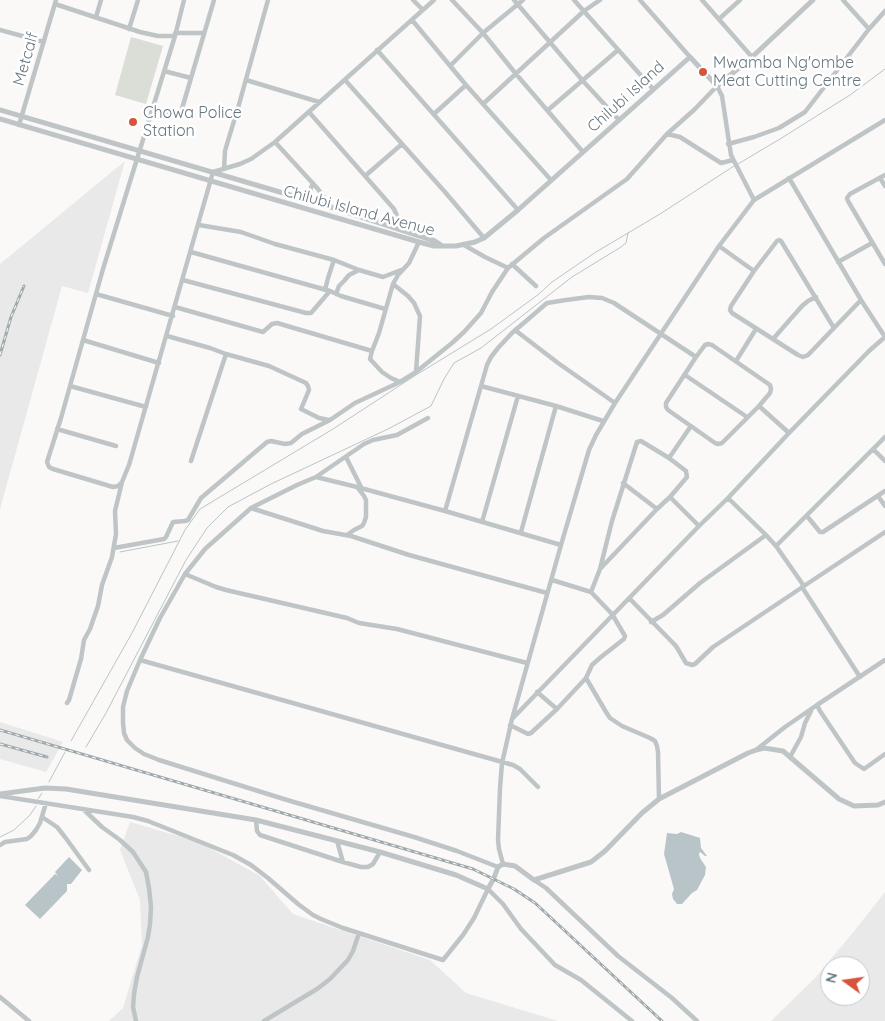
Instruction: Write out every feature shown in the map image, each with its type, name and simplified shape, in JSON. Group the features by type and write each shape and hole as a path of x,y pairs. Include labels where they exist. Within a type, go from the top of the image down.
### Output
{"street":[{"path":"96,17 101,0"},
{"path":"129,29 138,0"},
{"path":"122,482 118,486 113,487 53,469 49,467 47,462 184,0"},
{"path":"152,110 180,113 214,0"},
{"path":"224,168 226,144 268,0"},
{"path":"414,0 423,10"},
{"path":"67,703 81,660 84,640 98,606 102,585 114,548 116,511 122,482 130,465 213,172 251,159 275,142 434,0"},
{"path":"452,0 483,33 583,152"},
{"path":"450,66 516,2 523,0"},
{"path":"574,0 654,89"},
{"path":"484,104 584,11 600,0"},
{"path":"640,0 717,86 722,96 730,155 754,200"},
{"path":"702,0 752,57"},
{"path":"719,19 740,0"},
{"path":"843,0 869,29"},
{"path":"114,548 164,539 173,522 188,520 201,498 267,442 276,441 288,444 355,403 400,382 416,372 452,343 481,313 492,292 510,266 544,238 627,179 667,134 717,86 752,57 809,1"},
{"path":"56,2 149,35 204,33"},
{"name":"Metcalf","path":"20,125 56,2"},
{"path":"516,2 619,120"},
{"path":"728,144 779,128 805,112 885,11"},
{"path":"412,20 466,85 551,180"},
{"path":"0,30 44,42"},
{"path":"377,50 518,210"},
{"path":"548,110 618,50"},
{"name":"Chilubi Island","path":"442,245 464,245 484,238 690,57"},
{"path":"164,71 191,78"},
{"path":"246,80 318,102"},
{"path":"345,80 484,238"},
{"path":"434,114 466,85"},
{"name":"Chilubi Island Avenue","path":"0,110 331,207 403,230 442,245"},
{"path":"309,112 394,209 403,230"},
{"name":"Chilubi Island Avenue","path":"0,119 419,242 434,246 442,245"},
{"path":"0,795 148,821 233,855 251,865 313,915 343,928 443,960 474,918 500,865 498,840 500,788 502,762 510,725 589,450 603,421 719,246 754,200 885,120"},
{"path":"667,134 680,137 721,163 733,161"},
{"path":"275,142 331,207"},
{"path":"365,176 402,144"},
{"path":"885,186 882,176 850,194 847,198 885,264"},
{"path":"512,719 612,614 728,498 869,350 885,337 789,178"},
{"path":"306,200 313,184"},
{"path":"199,225 241,232 383,277 403,269"},
{"path":"834,328 779,240 754,271 730,306 732,313 798,356 803,357 808,355 862,300"},
{"path":"400,382 391,378 375,365 370,358 393,284 409,263 419,242"},
{"path":"838,262 872,243"},
{"path":"464,245 485,257 510,266 536,286"},
{"path":"719,246 754,271"},
{"path":"191,252 327,290 385,309"},
{"path":"183,280 311,313 327,290 328,278 334,260"},
{"path":"336,294 344,280 359,270"},
{"path":"393,284 414,303 420,316 416,372"},
{"path":"96,294 173,316"},
{"path":"445,511 487,365 498,348 515,330 548,303 589,297 602,298 614,303 696,357"},
{"path":"773,339 802,306 816,297"},
{"path":"175,306 263,332 272,324 277,323 372,351"},
{"path":"736,361 756,329"},
{"path":"515,330 615,403"},
{"path":"167,336 269,366 306,383 309,390 301,409 319,418 330,420"},
{"path":"83,340 159,363"},
{"path":"708,344 736,361 770,385 771,389 759,406 722,443 718,444 666,407 666,403 696,357 708,344"},
{"path":"192,461 226,354"},
{"path":"685,375 747,417"},
{"path":"70,386 146,407"},
{"path":"481,386 603,421"},
{"path":"482,522 518,396"},
{"path":"521,532 556,406"},
{"path":"759,406 789,433"},
{"path":"428,418 396,435 364,444 316,477 251,508 205,549 185,574 160,618 127,691 123,707 124,733 127,740 144,754 159,760 500,865 515,866 546,888 618,956 672,998 697,1021"},
{"path":"669,458 691,426"},
{"path":"57,429 116,446"},
{"path":"776,546 885,437"},
{"path":"591,592 600,569 623,483 637,442 641,441 669,458 688,474 670,497 600,569"},
{"path":"873,449 885,461"},
{"path":"346,456 366,500 366,517 362,526 348,535"},
{"path":"316,477 521,532 561,545"},
{"path":"623,483 658,509"},
{"path":"807,516 820,532 823,532 885,492"},
{"path":"878,496 885,506"},
{"path":"670,497 699,526"},
{"path":"728,498 776,546 860,677"},
{"path":"251,508 323,531 348,535 409,555 547,593"},
{"path":"629,598 676,646 686,663 692,665 713,647 885,532"},
{"path":"651,622 663,615 707,578 766,535"},
{"path":"185,574 226,590 347,618 359,623 397,629 527,663"},
{"path":"510,725 528,734 531,733 586,678 592,665 624,639 625,636 612,614 591,592 552,580"},
{"path":"140,660 513,765 538,786"},
{"path":"534,880 591,862 659,799 756,750 785,727 885,660"},
{"path":"586,678 608,716 622,726 655,741 658,752 659,799"},
{"path":"537,692 557,709"},
{"path":"817,705 856,763 861,767 864,769 885,754"},
{"path":"790,757 812,710"},
{"path":"756,750 764,748 783,752 839,799 854,806 878,806 885,802"},
{"path":"0,795 45,788 66,789 256,820 380,852 456,875 488,889 503,904 521,929 555,965 581,980 632,1021"},
{"path":"0,845 5,842 27,839 36,830 46,803"},
{"path":"83,809 133,852 146,872 151,907 150,924 134,994 133,1007 136,1021"},
{"path":"42,817 57,827 89,870"},
{"path":"256,820 257,831 260,835 361,867 368,867 372,864 380,852"},
{"path":"337,841 343,862"},
{"path":"264,1021 330,980 348,960 359,933"},
{"path":"0,997 29,1021"}],"shaded area":[{"path":"131,37 163,46 146,104 115,95"},
{"path":"125,161 88,293 62,286 0,509 0,264"},
{"path":"0,722 63,742 46,772 0,759"},
{"path":"130,822 199,842 260,876 293,914 430,960 466,993 558,1021 109,1021 123,1008 142,945 140,900 120,850"},
{"path":"681,832 700,838 701,848 707,856 700,852 699,854 706,867 705,875 697,890 682,904 677,904 673,899 674,889 664,854 667,833 677,834"},
{"path":"69,857 82,870 71,884 67,884 67,891 40,919 25,905 55,874 58,876 55,872"},
{"path":"885,892 885,1021 771,1021 820,972 820,1006 870,1006 870,956 833,956"}],"waterway":[{"path":"738,164 850,95 885,69"},
{"path":"71,741 132,633 185,530 200,509 333,429 491,329 539,294 552,282 596,252 660,214 734,166"},
{"path":"86,747 106,713 186,560 207,528 228,507 431,406 454,363 481,348 572,277 621,247 626,243 628,233"},
{"path":"120,552 178,541"},
{"path":"49,782 65,752"},
{"path":"38,799 42,793"},
{"path":"0,837 14,830 30,815 36,806"}],"railway":[{"path":"0,355 11,317 24,286"},
{"path":"0,730 473,869 514,889 535,903 662,1021"},
{"path":"0,744 47,757"}],"place":[{"name":"Mwamba Ng'ombe Meat Cutting Centre","path":"703,72"},
{"name":"Chowa Police Station","path":"133,122"}]}
